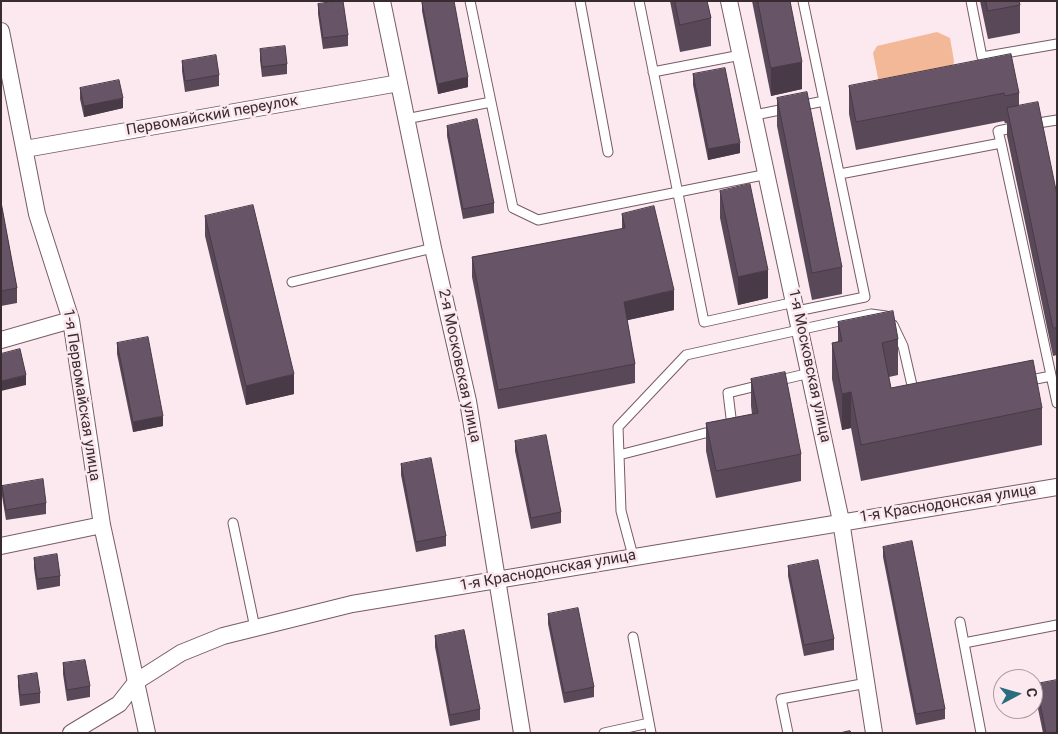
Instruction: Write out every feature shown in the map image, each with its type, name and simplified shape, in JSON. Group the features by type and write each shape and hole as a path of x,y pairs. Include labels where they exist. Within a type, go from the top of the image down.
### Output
{"street":[{"name":"2-я Московская улица","path":"382,1 433,248 468,401 522,733"},
{"name":"1-я Московская улица","path":"729,1 768,174 841,521 874,733"},
{"name":"1-я Первомайская улица","path":"1,31 4,64 25,149 37,214 71,320 102,525 147,733"},
{"name":"Первомайский переулок","path":"25,149 399,83"},
{"path":"1,340 71,320"},
{"name":"1-я Краснодонская улица","path":"71,733 119,704 137,681 181,653 223,636 255,628 352,604 841,521 1057,487"},
{"path":"1,546 102,525"}],"lane":[{"path":"470,1 513,208 538,220 677,190 768,174"},
{"path":"580,1 608,152"},
{"path":"639,1 704,322 865,297 803,1"},
{"path":"971,1 982,57 1057,44"},
{"path":"653,72 742,55"},
{"path":"755,115 824,101"},
{"path":"406,119 491,102"},
{"path":"1057,120 998,131 1057,403"},
{"path":"840,174 1001,143"},
{"path":"292,282 433,248"},
{"path":"633,556 621,510 618,427 686,355 871,314 888,316 903,346 916,404"},
{"path":"619,455 732,426 728,393 810,373"},
{"path":"1012,384 1051,376"},
{"path":"233,523 255,628"},
{"path":"960,622 981,733"},
{"path":"964,643 1057,626"},
{"path":"633,637 651,733"},
{"path":"788,733 782,699 867,683"},
{"path":"604,733 650,723"}],"shaded area":[{"path":"937,32 950,38 954,61 952,71 879,83 873,53 877,46"}],"building":[{"path":"343,1 348,35 323,38 318,4"},
{"path":"422,1 454,1 468,77 438,84"},
{"path":"675,1 707,1 711,18 680,25"},
{"path":"758,1 790,1 802,62 771,68"},
{"path":"986,1 1019,1 1020,5 988,11"},
{"path":"285,46 287,64 262,67 260,49"},
{"path":"1011,54 1019,93 1005,96 1004,93 856,122 849,86"},
{"path":"216,55 219,75 185,81 182,61"},
{"path":"725,68 740,143 708,149 693,74"},
{"path":"119,80 123,98 84,106 80,88"},
{"path":"807,92 842,267 812,273 777,98"},
{"path":"1038,102 1057,195 1057,328 1053,328 1007,108"},
{"path":"477,119 494,203 463,209 447,126"},
{"path":"750,184 768,270 738,277 720,191"},
{"path":"1,202 17,288 1,291"},
{"path":"253,205 294,374 246,386 205,216"},
{"path":"654,206 674,290 624,302 635,364 498,390 472,257 625,228 622,214"},
{"path":"893,311 898,339 882,343 891,388 1033,360 1042,408 861,445 851,392 842,394 832,343 842,341 838,322"},
{"path":"148,337 163,416 133,422 117,343"},
{"path":"20,349 26,375 1,381 1,354"},
{"path":"785,372 801,454 716,471 706,423 758,413 751,379"},
{"path":"546,435 561,512 531,518 515,441"},
{"path":"431,458 446,536 416,542 401,464"},
{"path":"43,479 46,503 6,510 2,486"},
{"path":"912,541 945,709 916,714 883,547"},
{"path":"57,554 60,576 37,579 34,558"},
{"path":"818,560 834,639 804,645 788,566"},
{"path":"578,608 594,687 564,693 548,614"},
{"path":"464,630 480,709 450,715 435,636"},
{"path":"85,660 90,686 67,690 63,663"},
{"path":"37,673 40,693 20,695 18,676"},
{"path":"1057,680 1057,733 1046,733 1043,718 1043,683"}]}
